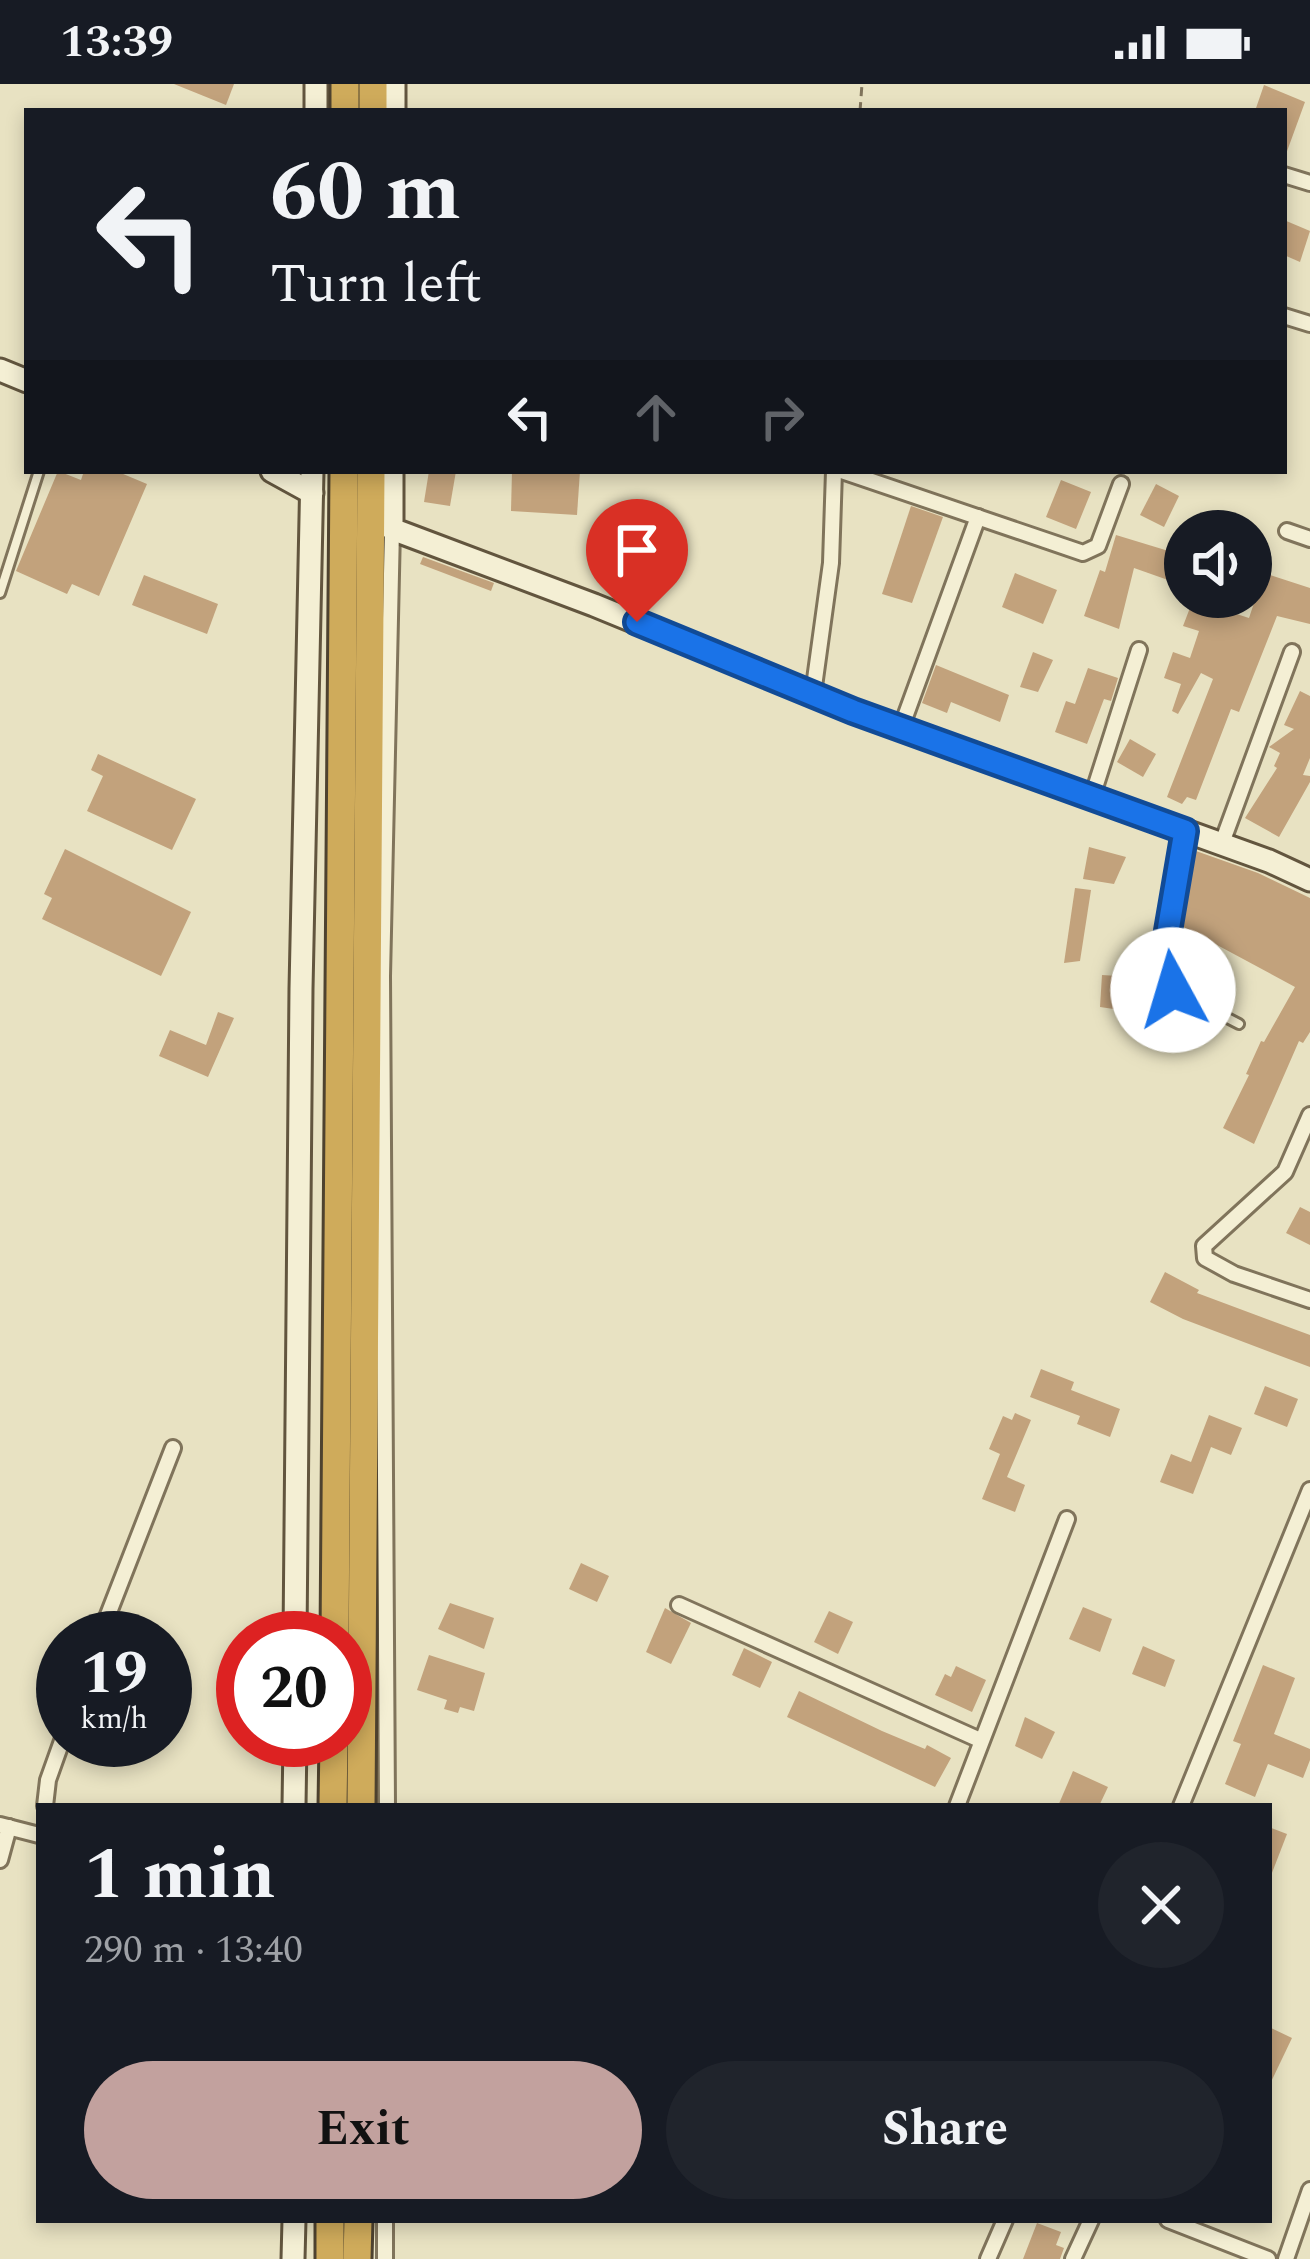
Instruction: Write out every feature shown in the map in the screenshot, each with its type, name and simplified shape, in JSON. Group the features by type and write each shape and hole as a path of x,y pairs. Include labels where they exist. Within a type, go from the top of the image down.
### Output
{"highway":[{"path":"335,1611 344,474"},
{"path":"361,1803 371,474"},
{"path":"333,1803 334,1767"},
{"path":"330,2223 330,2259"},
{"path":"357,2259 358,2223"}],"street":[{"path":"283,474 312,482 301,966 295,1611"},
{"path":"387,1803 382,976 392,474"},
{"path":"813,694 838,474"},
{"path":"847,474 1084,553 1099,546 1121,484"},
{"path":"902,728 978,517"},
{"path":"392,529 813,694 1222,843 1310,880"},
{"path":"1287,531 1310,538"},
{"path":"1091,797 1139,650"},
{"path":"1222,843 1292,652"},
{"path":"1310,1115 1285,1172 1204,1246 1205,1258 1234,1274 1310,1300"},
{"path":"110,1611 173,1448"},
{"path":"1182,1803 1310,1490"},
{"path":"958,1803 1067,1519"},
{"path":"679,1605 980,1740"},
{"path":"45,1803 53,1767"},
{"path":"295,1767 295,1803"},
{"path":"0,1860 5,1826 36,1834"},
{"path":"1286,2259 1310,2190"},
{"path":"293,2259 294,2223"},
{"path":"385,2223 385,2259"},
{"path":"988,2259 1004,2223"},
{"path":"1073,2259 1090,2223"},
{"path":"1176,2223 1268,2259"}],"lane":[{"path":"0,593 38,474"},
{"path":"1185,831 1161,972 1173,990 1240,1024"}],"building":[{"path":"174,84 234,84 226,105"},
{"path":"1264,85 1305,102 1287,151 1287,108 1256,108"},
{"path":"1287,221 1310,231 1300,262 1287,256"},
{"path":"57,474 81,480 83,474 123,474 147,484 99,596 72,584 67,594 16,571"},
{"path":"429,474 455,474 450,506 424,502"},
{"path":"512,474 580,474 577,515 511,511"},
{"path":"1061,480 1091,492 1076,529 1046,517"},
{"path":"1156,484 1179,496 1172,510 1164,510 1164,527 1140,515"},
{"path":"911,506 943,517 912,603 882,594"},
{"path":"1116,535 1164,550 1164,579 1134,568 1119,629 1084,616 1100,570 1105,572"},
{"path":"423,557 494,583 491,591 420,564"},
{"path":"1015,573 1057,590 1043,624 1002,607"},
{"path":"144,575 218,604 207,634 132,605"},
{"path":"1272,576 1310,588 1310,624 1277,616 1239,712 1231,709 1196,800 1187,797 1182,804 1167,797 1213,679 1201,673 1178,714 1172,711 1181,684 1164,678 1173,652 1190,658 1199,631 1183,626 1186,618 1272,618"},
{"path":"1033,652 1053,660 1038,692 1020,687"},
{"path":"936,665 1009,695 1000,722 951,702 947,713 922,703"},
{"path":"1088,668 1118,678 1111,701 1104,699 1087,744 1055,732 1066,701 1075,704"},
{"path":"1300,691 1310,696 1310,758 1303,775 1310,776 1310,782 1279,837 1245,818 1277,768 1280,753 1269,747 1294,729 1284,725"},
{"path":"1130,739 1156,754 1143,777 1117,762"},
{"path":"98,754 196,799 172,850 87,811 103,776 91,770"},
{"path":"1089,847 1126,857 1114,884 1083,879"},
{"path":"65,849 191,912 161,976 42,919 52,898 44,894"},
{"path":"1196,851 1310,898 1310,1032 1303,1043 1299,1041 1254,1144 1223,1128 1261,1041 1295,987 1178,924"},
{"path":"1075,888 1091,890 1080,961 1064,963"},
{"path":"1102,975 1134,977 1134,1012 1100,1007"},
{"path":"218,1012 234,1018 208,1077 159,1056 170,1030 206,1045"},
{"path":"1300,1207 1310,1212 1310,1245 1286,1233"},
{"path":"1165,1272 1199,1290 1197,1293 1310,1335 1310,1367 1150,1302"},
{"path":"1041,1369 1074,1382 1071,1390 1120,1409 1110,1437 1077,1424 1080,1416 1030,1397"},
{"path":"1265,1386 1298,1399 1287,1427 1254,1414"},
{"path":"1015,1413 1031,1420 1007,1477 1025,1485 1015,1512 982,1499 1000,1454 989,1449 1003,1416 1012,1420"},
{"path":"1209,1415 1242,1428 1231,1455 1211,1447 1193,1494 1160,1482 1171,1454 1191,1462"},
{"path":"581,1563 609,1576 597,1602 569,1589"},
{"path":"450,1603 494,1618 484,1649 438,1629"},
{"path":"1083,1607 1112,1619 1100,1652 1069,1639"},
{"path":"665,1608 691,1623 671,1664 646,1652"},
{"path":"829,1611 853,1622 838,1654 814,1642"},
{"path":"1143,1646 1175,1660 1165,1687 1132,1674"},
{"path":"744,1648 772,1662 760,1688 732,1675"},
{"path":"429,1655 485,1673 474,1711 444,1709 447,1700 417,1690"},
{"path":"1263,1665 1295,1678 1274,1734 1310,1749 1310,1760 1303,1778 1268,1764 1255,1797 1225,1784 1241,1744 1233,1741"},
{"path":"956,1666 986,1680 972,1712 935,1695 945,1674 951,1677"},
{"path":"799,1691 951,1758 935,1787 787,1717"},
{"path":"1025,1717 1055,1732 1042,1759 1015,1746"},
{"path":"1073,1771 1108,1787 1100,1803 1059,1803"},
{"path":"1272,1828 1287,1834 1272,1873"},
{"path":"1272,2028 1292,2038 1272,2080"},
{"path":"1037,2223 1061,2232 1056,2245 1064,2248 1060,2259 1023,2259"}],"route":[{"path":"637,622 853,711 1185,831 1161,972 1173,990"}]}
